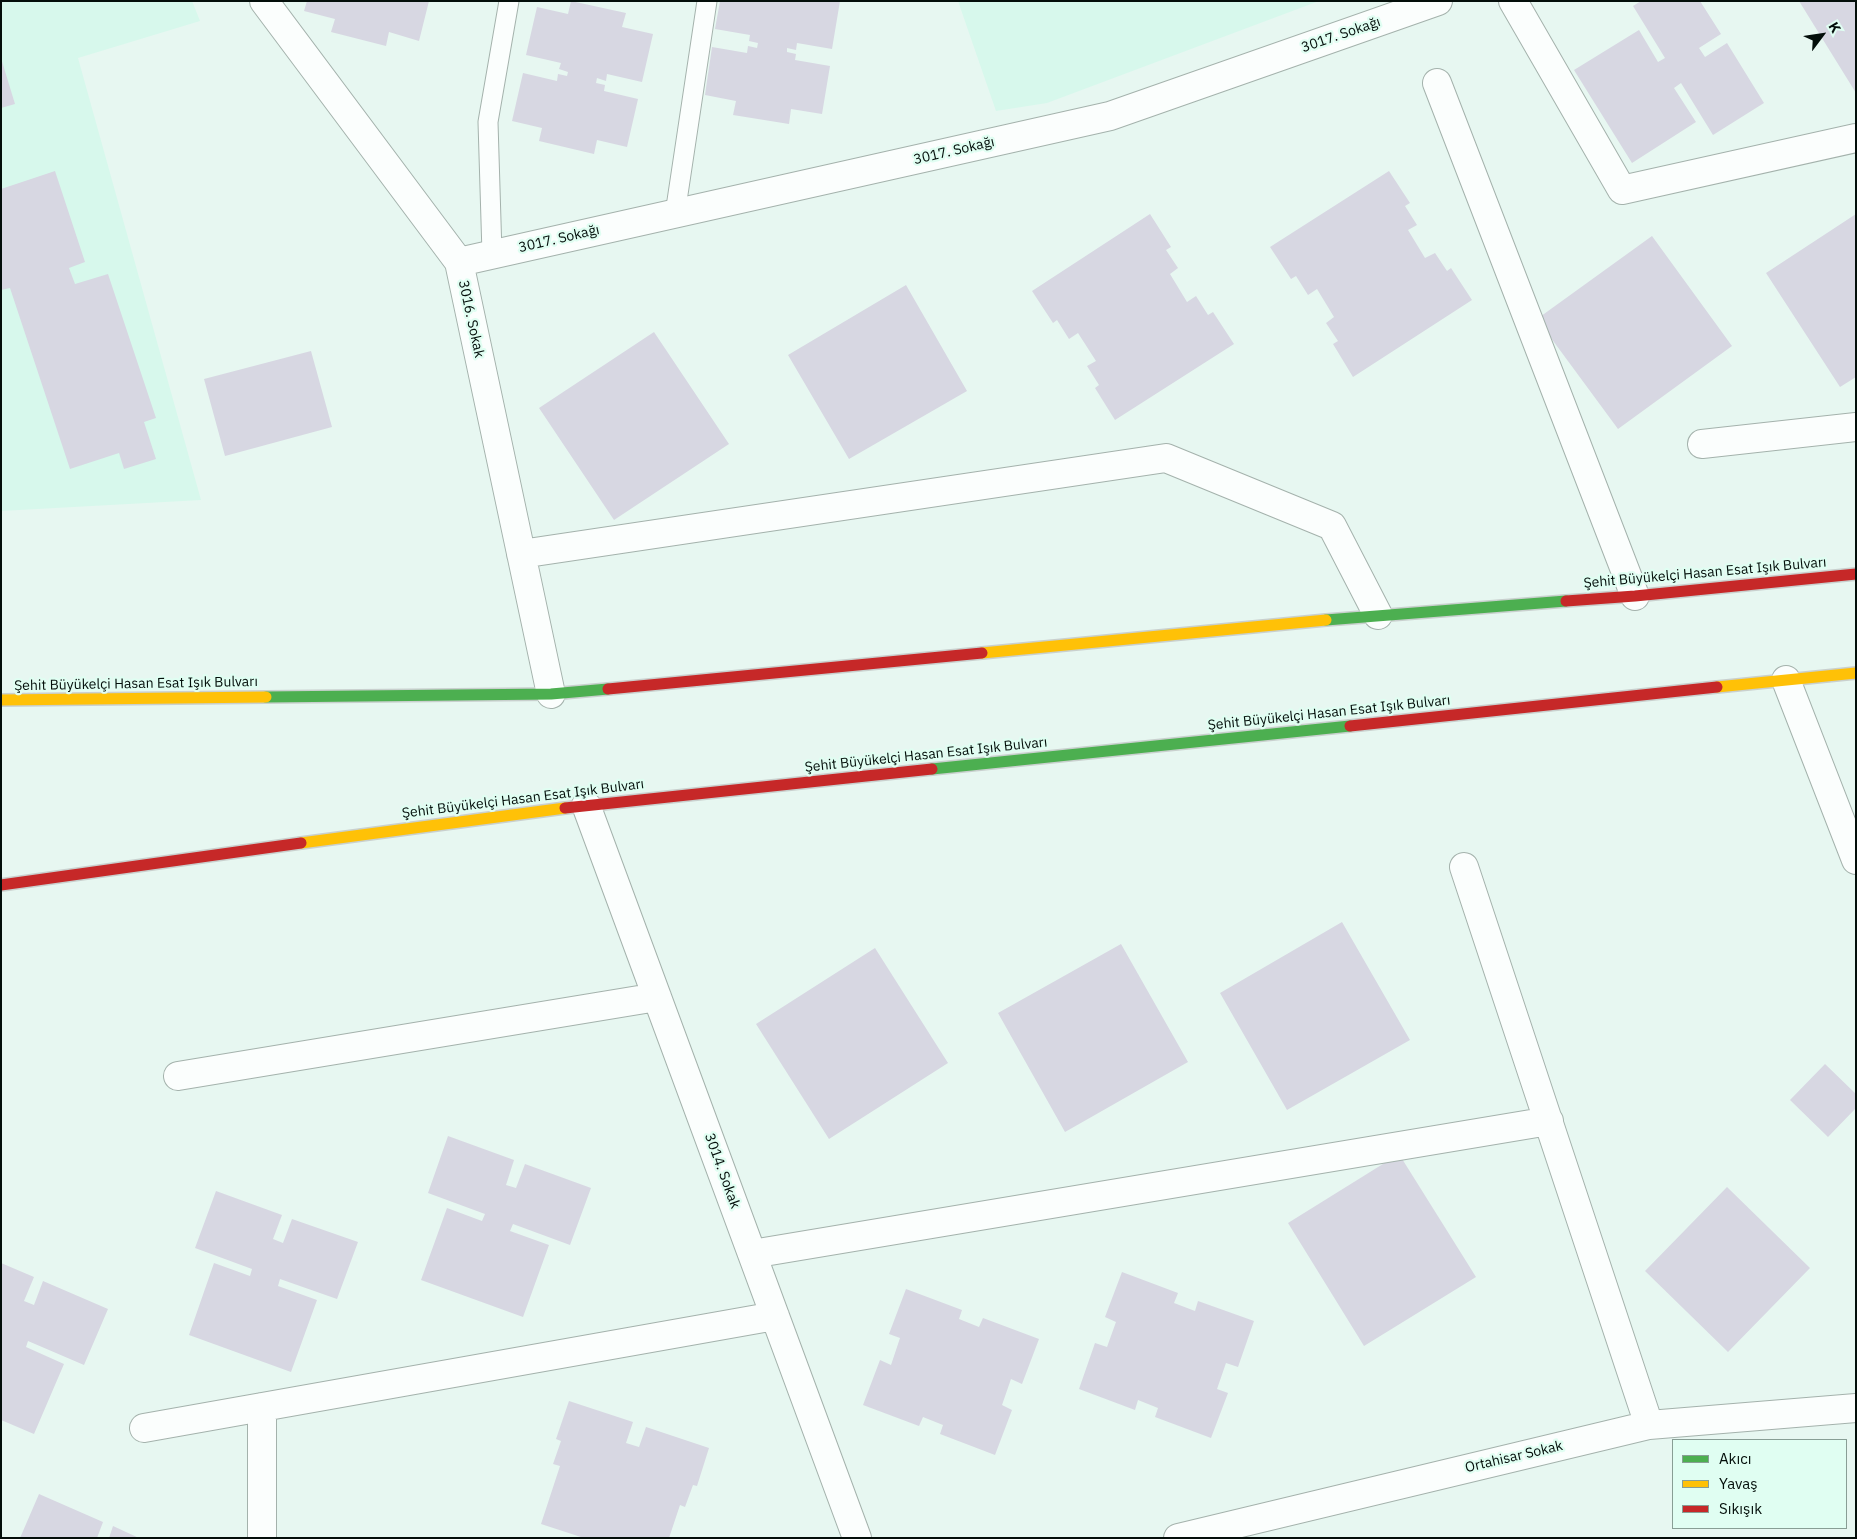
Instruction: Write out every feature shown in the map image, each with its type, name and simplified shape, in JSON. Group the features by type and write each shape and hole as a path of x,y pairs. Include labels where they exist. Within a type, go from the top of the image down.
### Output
{"main road":[{"name":"Şehit Büyükelçi Hasan Esat Işık Bulvarı","path":"1,700 551,694 1378,616 1635,596 1856,574"},
{"name":"Şehit Büyükelçi Hasan Esat Işık Bulvarı","path":"4,886 222,853 586,804 1856,673"}],"street":[{"name":"3016. Sokak","path":"264,1 459,262 551,694"},
{"name":"3017. Sokağı","path":"459,262 1110,116 1438,1"},
{"path":"1513,1 1622,190 1856,138"},
{"path":"1437,83 1635,596"},
{"path":"1702,444 1856,427"},
{"path":"521,554 1166,458 1332,526 1378,616"},
{"path":"1786,680 1856,860"},
{"name":"3014. Sokak","path":"586,804 857,1538"},
{"path":"1464,867 1649,1425"},
{"path":"178,1076 657,998"},
{"path":"752,1254 1549,1121"},
{"path":"144,1428 775,1316"},
{"path":"262,1407 262,1538"},
{"name":"Ortahisar Sokak","path":"1178,1538 1649,1425 1856,1408"}],"lane":[{"path":"492,254 488,122 509,1"},
{"path":"675,214 708,1"}],"shaded area":[{"path":"1,1 192,1 200,21 78,58 201,500 1,511"},
{"path":"958,1 1319,1 1047,103 996,111"}],"building":[{"path":"307,1 429,1 419,41 389,32 386,46 331,32 335,19 304,11"},
{"path":"571,1 626,13 622,27 653,34 642,82 607,74 606,81 597,78 596,83 605,85 604,91 638,99 627,147 597,140 594,154 539,141 542,128 512,121 523,73 557,81 558,74 567,76 568,72 559,69 561,63 526,55 537,7 568,14"},
{"path":"720,1 840,1 832,49 797,43 796,50 787,48 787,52 796,54 795,60 830,66 822,114 791,109 789,124 733,115 736,101 705,95 712,47 747,53 748,46 757,48 758,43 749,41 750,35 715,29"},
{"path":"1641,1 1700,1 1721,34 1699,48 1705,57 1727,43 1764,103 1713,135 1681,83 1674,88 1696,122 1632,163 1574,70 1639,30 1658,62 1665,58 1633,6"},
{"path":"1799,1 1856,1 1856,93"},
{"path":"1,58 15,104 1,108"},
{"path":"55,171 85,262 69,268 75,284 108,274 156,418 144,422 156,459 124,469 119,453 70,469 10,288 1,290 1,189"},
{"path":"1389,171 1410,203 1405,206 1417,225 1408,230 1425,258 1435,253 1447,271 1451,268 1472,300 1353,377 1333,344 1338,341 1326,323 1334,317 1317,289 1308,295 1296,276 1291,279 1270,247"},
{"path":"1150,214 1171,247 1166,250 1178,268 1170,274 1187,302 1196,296 1208,315 1213,312 1234,344 1115,420 1095,388 1099,385 1087,366 1096,361 1078,333 1069,339 1057,320 1053,323 1032,291"},
{"path":"1856,214 1856,377 1840,387 1766,273"},
{"path":"1652,236 1732,346 1618,429 1537,319"},
{"path":"906,285 967,391 849,459 788,355"},
{"path":"654,332 729,444 614,520 539,408"},
{"path":"311,351 332,427 225,456 204,379"},
{"path":"1342,922 1410,1040 1287,1110 1220,993"},
{"path":"1121,944 1188,1062 1065,1132 998,1013"},
{"path":"875,948 948,1063 829,1139 756,1024"},
{"path":"1825,1064 1856,1094 1856,1108 1828,1137 1790,1100"},
{"path":"448,1136 514,1160 506,1185 516,1188 525,1164 591,1188 570,1245 513,1224 510,1231 549,1245 523,1317 421,1280 447,1208 482,1221 485,1214 428,1193"},
{"path":"1399,1154 1476,1277 1364,1346 1288,1223"},
{"path":"1727,1187 1810,1268 1728,1352 1645,1271"},
{"path":"216,1191 282,1215 273,1239 283,1243 292,1219 358,1242 337,1299 280,1279 278,1286 317,1300 291,1372 189,1335 214,1263 250,1276 252,1269 195,1248"},
{"path":"1,1263 34,1277 24,1301 34,1305 43,1281 108,1309 84,1365 28,1341 26,1347 64,1364 34,1434 1,1420"},
{"path":"1122,1272 1178,1293 1174,1303 1195,1311 1198,1301 1254,1321 1238,1367 1226,1363 1217,1389 1228,1393 1211,1438 1155,1417 1158,1408 1138,1400 1135,1410 1079,1389 1095,1343 1107,1347 1116,1322 1105,1317"},
{"path":"906,1289 962,1310 959,1319 979,1327 983,1318 1039,1339 1022,1384 1011,1379 1002,1405 1012,1410 995,1455 940,1434 943,1425 923,1417 919,1426 863,1405 880,1360 891,1365 900,1338 889,1334"},
{"path":"569,1401 633,1422 626,1443 639,1447 646,1427 709,1448 697,1486 693,1485 685,1507 680,1505 669,1538 584,1538 541,1524 560,1466 553,1464 561,1441 556,1439"},
{"path":"39,1494 103,1522 97,1538 20,1538"},
{"path":"113,1526 139,1538 109,1538"}],"traffic: fast":[{"path":"1326,620 1566,601"},
{"path":"266,697 551,694 608,689"},
{"path":"932,769 1350,726"}],"traffic: slow":[{"path":"982,653 1326,620"},
{"path":"1717,687 1856,673"},
{"path":"1,700 266,697"},
{"path":"301,843 565,808"}],"traffic: jam":[{"path":"1566,601 1856,574"},
{"path":"608,689 982,653"},
{"path":"1350,726 1717,687"},
{"path":"565,808 932,769"},
{"path":"1,885 301,843"}]}
